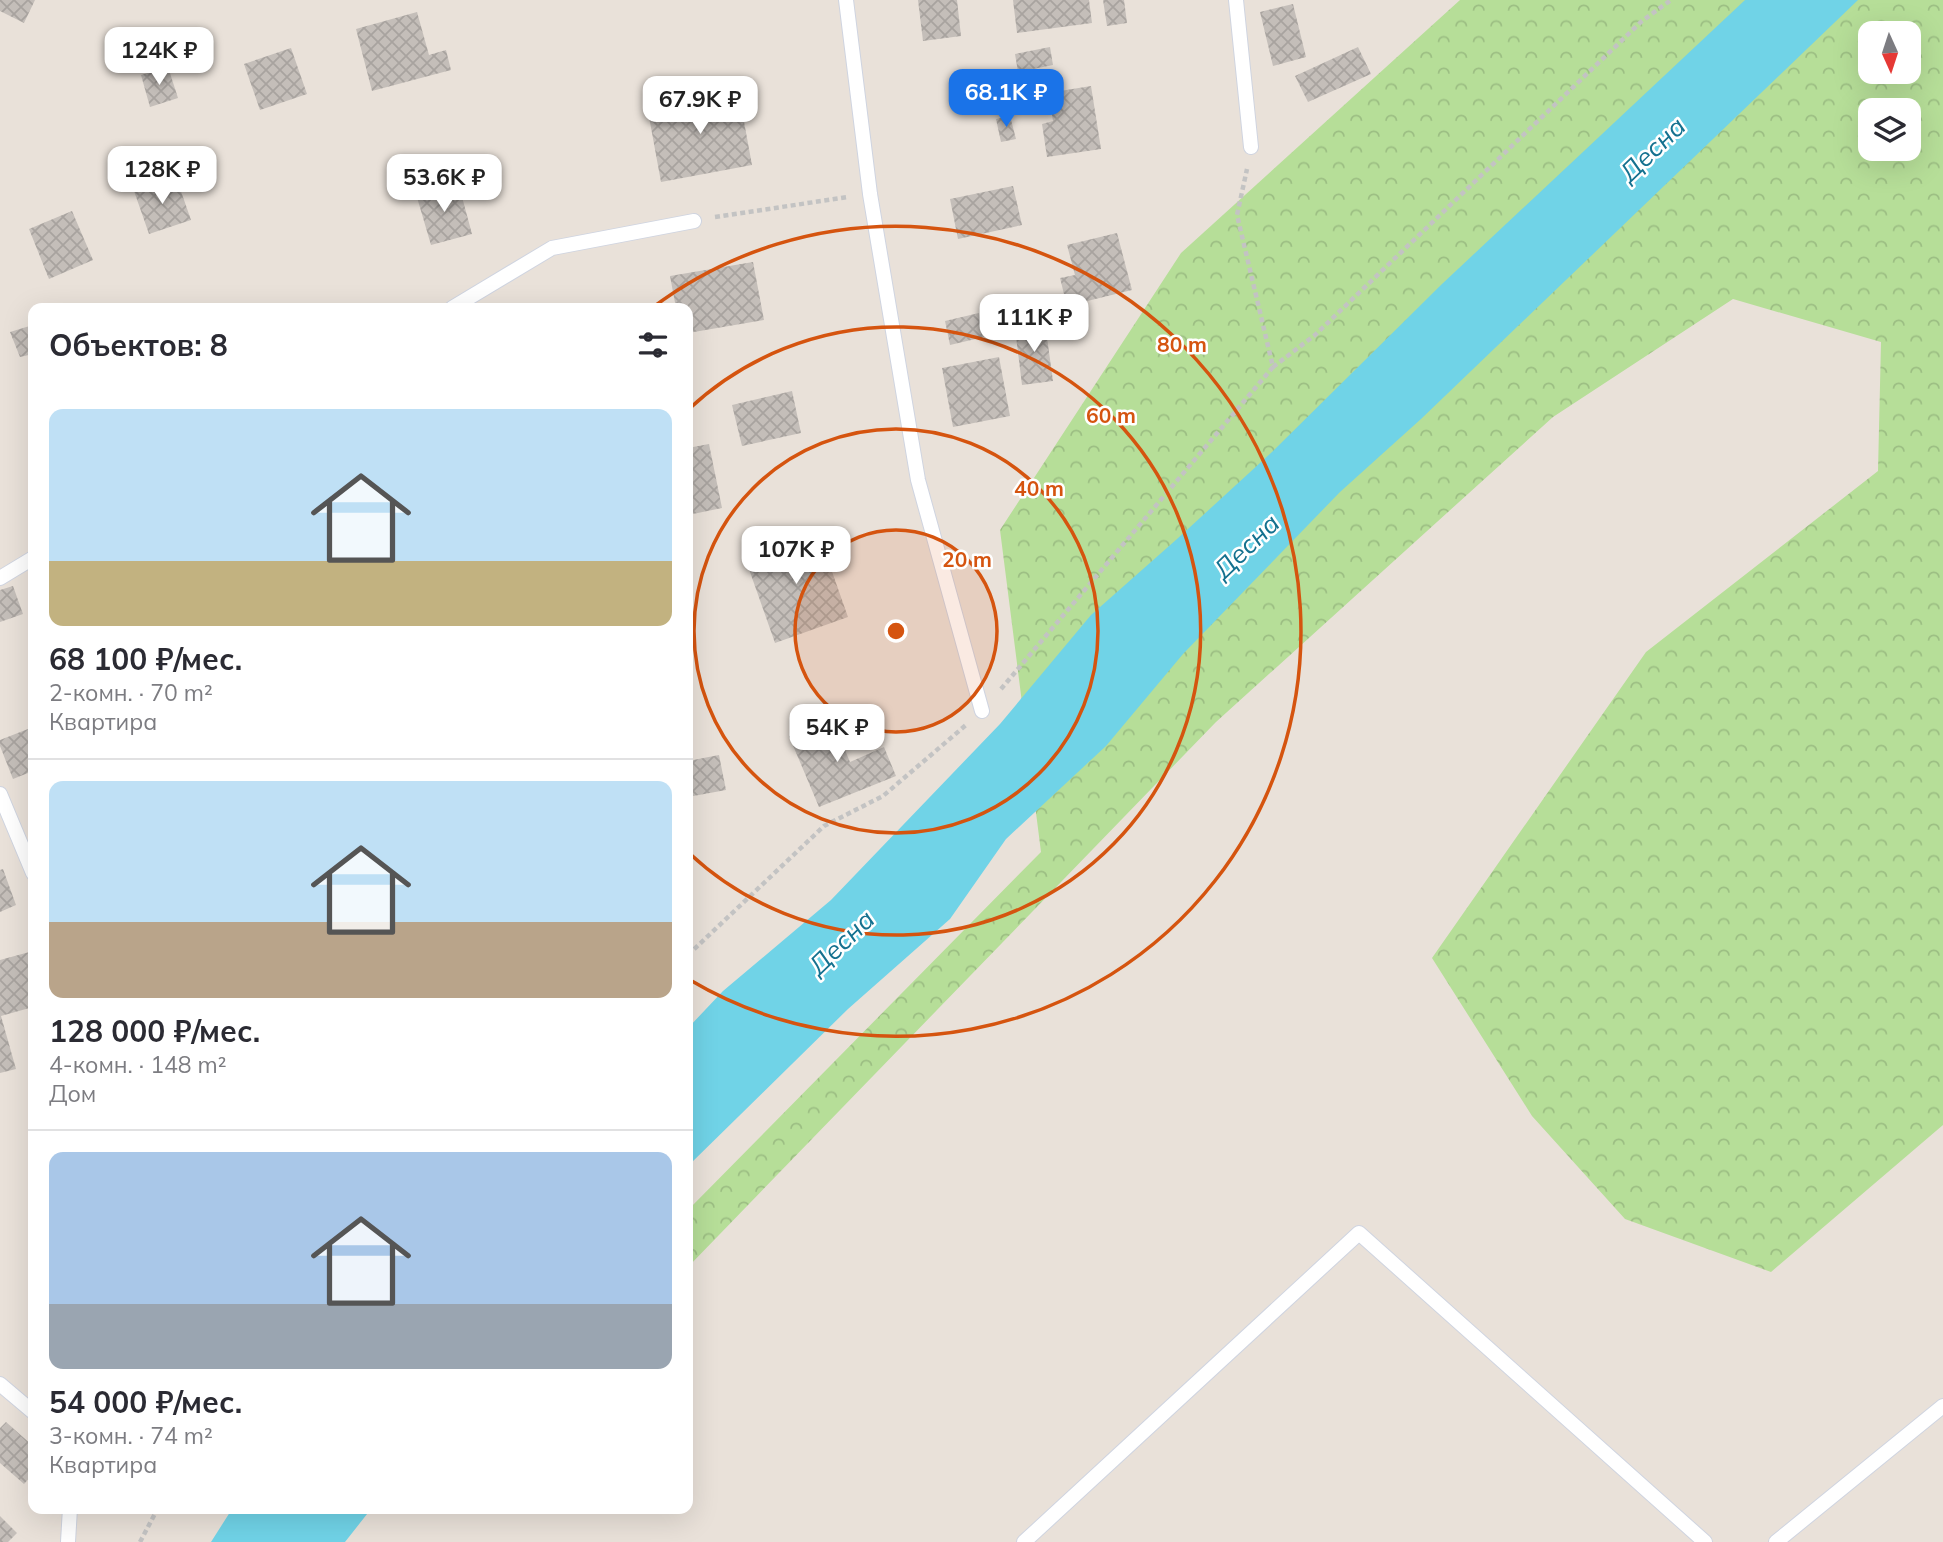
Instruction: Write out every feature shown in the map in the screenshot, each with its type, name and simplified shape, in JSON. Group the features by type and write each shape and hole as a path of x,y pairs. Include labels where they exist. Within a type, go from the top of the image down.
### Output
{"lane":[{"path":"846,0 870,194 918,480 982,712"},
{"path":"1236,0 1251,147"},
{"path":"460,303 552,248 694,222"},
{"path":"0,578 28,561"},
{"path":"0,794 28,861"},
{"path":"1024,1542 1359,1233 1705,1542"},
{"path":"0,1384 28,1408"},
{"path":"1776,1542 1943,1406"},
{"path":"68,1542 70,1514"}],"path":[{"path":"693,950 824,826 883,796 982,712 1273,367 1315,335 1642,21 1671,0"},
{"path":"1251,147 1237,215 1273,367"},
{"path":"694,222 870,194"},
{"path":"140,1542 155,1514"}],"green space":[{"path":"1460,0 1943,0 1943,1125 1771,1272 1625,1219 1532,1116 1432,958 1646,652 1878,471 1881,342 1733,299 1553,417 1216,722 693,1262 693,1205 1041,852 1000,530 1181,253"}],"water":[{"name":"Десна","path":"1745,0 1858,0 1421,419 1340,492 1183,654 1106,746 1006,839 950,919 848,1009 693,1161 693,1023 723,991 831,900 1000,724 1091,615 1272,452 1442,284"},
{"path":"229,1514 367,1514 345,1542 211,1542"}],"building":[{"path":"0,0 35,0 24,23 0,11"},
{"path":"918,0 957,0 961,36 923,41"},
{"path":"1013,0 1089,0 1092,23 1017,33"},
{"path":"1103,0 1124,0 1127,23 1107,26"},
{"path":"1293,4 1306,57 1273,66 1260,12"},
{"path":"417,12 429,55 446,50 451,70 372,91 356,29"},
{"path":"1050,47 1053,65 1018,72 1015,54"},
{"path":"1358,47 1371,74 1308,102 1295,76"},
{"path":"291,48 307,94 260,110 244,64"},
{"path":"168,67 178,98 150,107 141,75"},
{"path":"1010,73 1012,94 976,97 974,76"},
{"path":"1091,86 1101,149 1047,157 1042,124 1053,121 1048,93"},
{"path":"738,89 752,165 661,182 647,106"},
{"path":"1010,116 1016,139 1001,142 996,119"},
{"path":"176,177 191,220 149,234 134,191"},
{"path":"458,182 472,234 431,245 416,194"},
{"path":"1013,186 1022,225 958,239 950,199"},
{"path":"72,211 93,260 49,279 29,229"},
{"path":"1117,233 1132,290 1067,306 1060,278 1075,275 1067,245"},
{"path":"753,262 764,320 693,332 693,303 675,303 670,276"},
{"path":"979,313 984,337 950,345 945,321"},
{"path":"1045,323 1053,381 1022,385 1015,328"},
{"path":"28,327 28,355 20,357 10,332"},
{"path":"999,357 1010,416 953,427 942,368"},
{"path":"792,391 801,433 742,446 732,405"},
{"path":"709,444 722,508 693,514 693,447"},
{"path":"817,529 848,617 775,643 744,555"},
{"path":"13,586 23,614 0,622 0,590"},
{"path":"832,719 850,762 884,747 896,776 819,807 789,736"},
{"path":"28,729 28,773 13,779 0,740"},
{"path":"719,755 726,790 693,796 693,760"},
{"path":"3,869 16,905 0,912 0,870"},
{"path":"28,952 28,1008 1,1016 16,1069 0,1073 0,960"},
{"path":"6,1422 28,1442 28,1480 24,1484 0,1463 0,1428"},
{"path":"0,1516 17,1533 8,1542 0,1542"}]}
